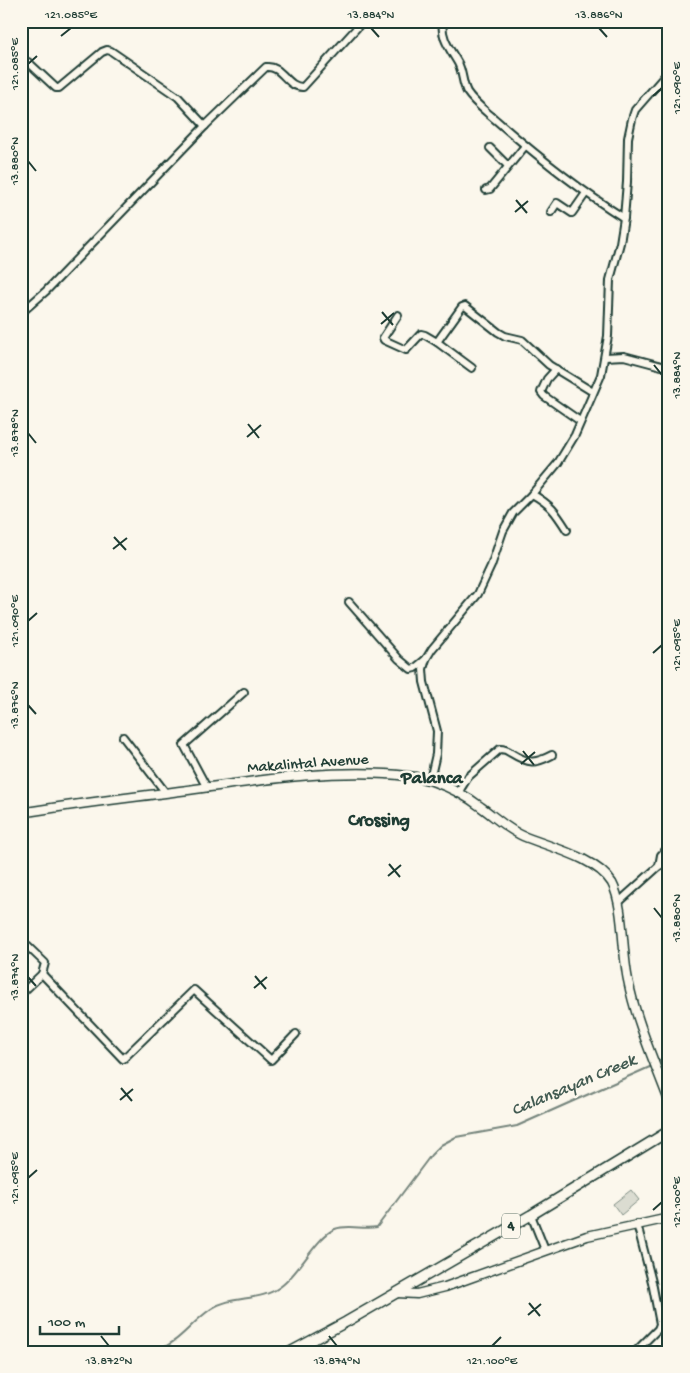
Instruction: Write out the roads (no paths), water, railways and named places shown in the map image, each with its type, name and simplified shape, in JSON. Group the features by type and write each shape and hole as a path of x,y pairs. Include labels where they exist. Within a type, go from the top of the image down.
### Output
{"highway":[{"name":"4","path":"290,1352 322,1336 531,1215 669,1131"}],"main road":[{"name":"Makalintal Avenue","path":"21,813 281,778 344,774 398,775 430,780 480,806 501,824 521,836 573,855 603,873 612,884 618,902 624,956 633,1002 651,1056 669,1101"},
{"path":"396,1293 417,1294 445,1287 587,1236 669,1218"}],"street":[{"path":"21,313 46,291 205,126 266,67 271,66 276,69 298,88 303,87 363,21"},
{"path":"443,21 442,28 446,42 462,72 466,91 475,101 525,146 586,193 624,218"},
{"path":"21,60 28,62 53,87 59,88 102,52 111,51 178,97 205,126"},
{"path":"430,780 436,754 436,731 424,682 423,669 426,659 432,649 478,594 491,566 503,531 513,513 558,463 575,435 594,392 601,375 608,336 610,280 620,244 624,218 628,138 632,119 635,110 669,71"},
{"path":"486,190 490,189 525,146"},
{"path":"490,148 508,166"},
{"path":"551,212 557,203 572,213 586,193"},
{"path":"437,342 462,307 465,306 498,332 525,341 540,358 594,392"},
{"path":"398,314 384,336 384,340 406,350 421,334 425,334 472,368"},
{"path":"605,357 624,356 644,363 669,368"},
{"path":"556,369 547,379 541,392 580,421"},
{"path":"532,494 547,502 567,530"},
{"path":"349,602 410,669 415,668 426,659"},
{"path":"207,788 184,746 244,692"},
{"path":"123,737 166,793"},
{"path":"458,793 468,777 500,749 506,750 526,761 536,763 552,755"},
{"path":"659,866 660,855 669,847"},
{"path":"618,902 659,866 669,865"},
{"path":"21,940 45,963 42,974 21,994"},
{"path":"42,974 123,1059 194,990 271,1060 296,1034"},
{"path":"531,1215 545,1250"},
{"path":"635,1352 658,1330 660,1324 652,1282 637,1224"}],"waterway":[{"name":"Calansayan Creek","path":"656,1063 669,1055"},
{"name":"Calansayan Creek","path":"153,1352 170,1344 211,1309 227,1302 264,1295 280,1287 294,1274 321,1239 335,1229 345,1227 377,1227 431,1155 441,1145 456,1137 517,1126 652,1066"}],"district":[{"name":"Palanca","path":"432,779"},
{"name":"Crossing","path":"379,821"}]}
